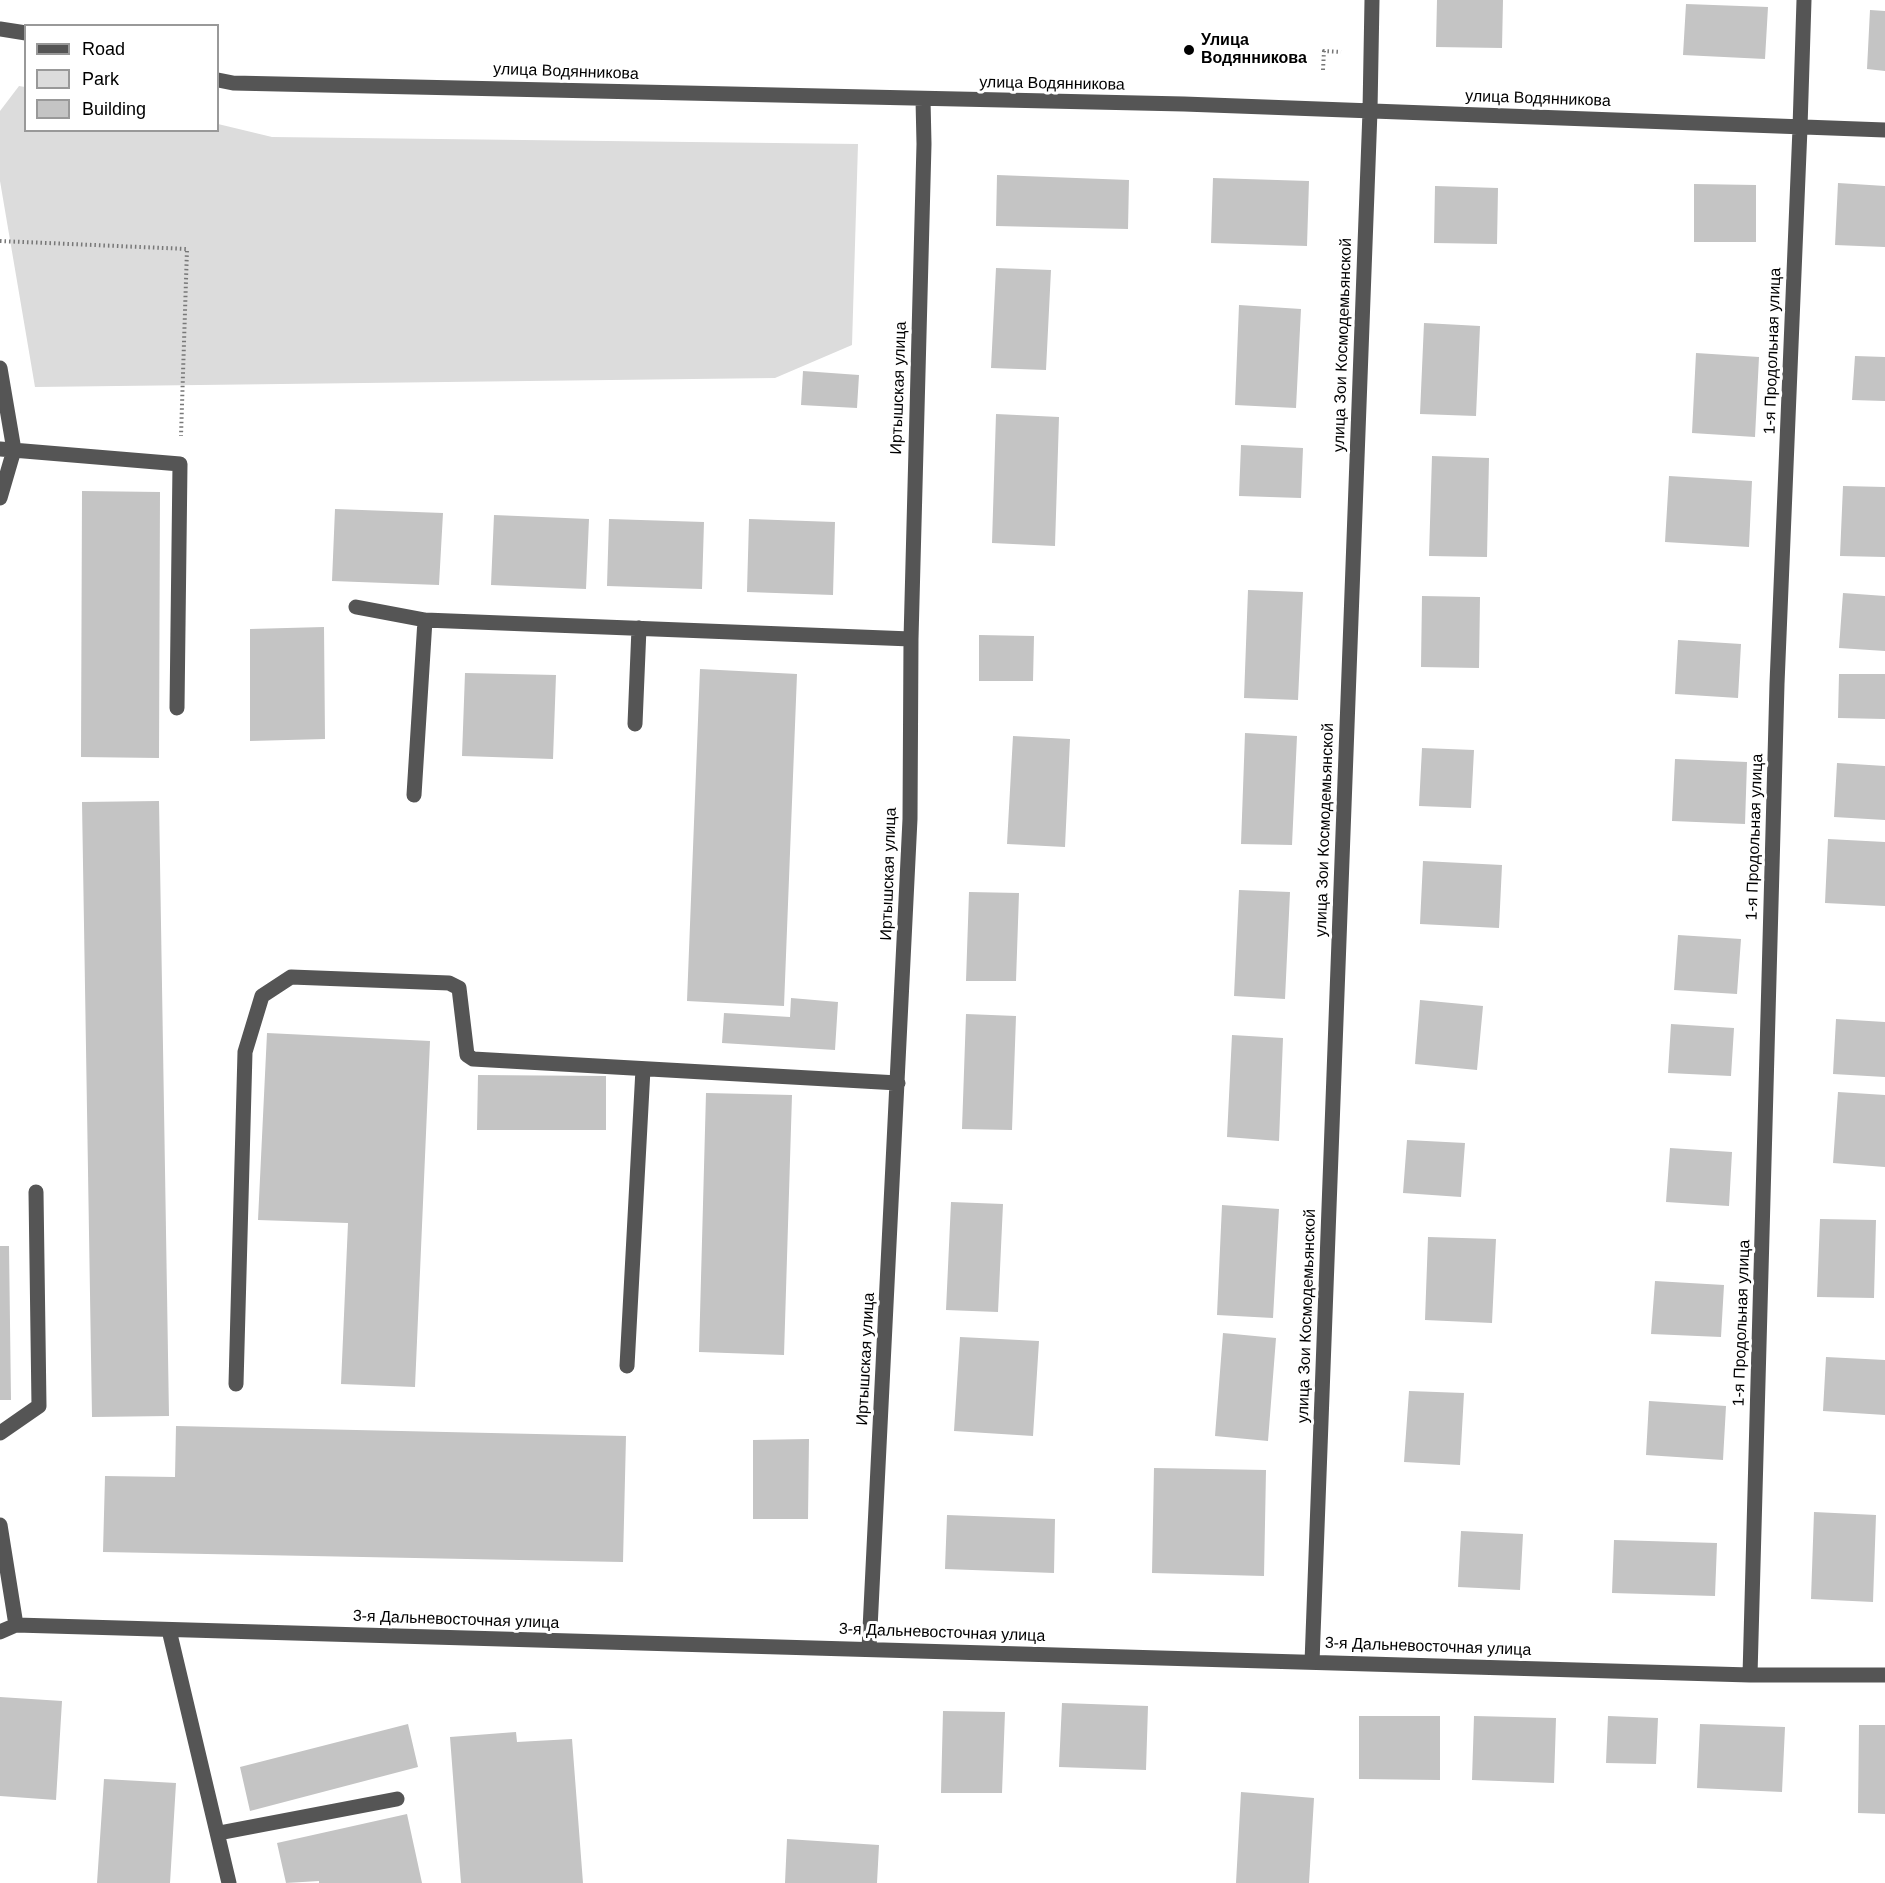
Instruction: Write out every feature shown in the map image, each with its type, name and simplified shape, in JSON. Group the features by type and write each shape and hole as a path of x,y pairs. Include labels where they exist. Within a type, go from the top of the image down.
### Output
{"street":[{"name":"улица Зои Космодемьянской","path":"1312,1662 1370,111 1372,0"},
{"name":"1-я Продольная улица","path":"1750,1675 1777,684 1804,0"},
{"path":"0,29 24,33"},
{"name":"улица Водянникова","path":"219,80 233,83 1184,105 1885,130"},
{"name":"Иртышская улица","path":"869,1649 910,819 911,639 924,144 923,99"},
{"path":"0,368 7,449 0,498"},
{"path":"7,449 180,464 177,708"},
{"path":"356,607 425,620 911,639"},
{"path":"414,795 425,620"},
{"path":"635,724 639,628"},
{"path":"236,1384 245,1052 262,996 291,977 449,983 459,988 468,1055 473,1059 898,1083"},
{"path":"627,1366 643,1069"},
{"path":"0,1433 39,1406 36,1192"},
{"path":"0,1525 16,1624"},
{"name":"3-я Дальневосточная улица","path":"0,1632 16,1624 1750,1675 1885,1676"},
{"path":"169,1630 230,1883"},
{"path":"219,1833 397,1799"}],"path":[{"path":"1323,70 1324,51 1347,52"},
{"path":"0,241 187,249 180,464"}],"green space":[{"path":"19,86 24,87 24,132 219,132 219,124 272,137 858,144 852,345 775,378 35,387 0,181 0,111"}],"building":[{"path":"1437,0 1503,0 1502,48 1436,47"},
{"path":"1686,4 1768,7 1765,59 1683,55"},
{"path":"1870,10 1885,11 1885,71 1867,69"},
{"path":"997,175 1129,180 1128,229 996,226"},
{"path":"1213,178 1309,181 1307,246 1211,243"},
{"path":"1838,183 1885,186 1885,247 1835,245"},
{"path":"1694,184 1756,185 1756,242 1694,242"},
{"path":"1435,186 1498,188 1497,244 1434,243"},
{"path":"996,268 1051,270 1046,370 991,368"},
{"path":"1239,305 1301,309 1296,408 1235,405"},
{"path":"1424,323 1480,326 1476,416 1420,414"},
{"path":"1696,353 1759,357 1755,437 1692,433"},
{"path":"1855,356 1885,357 1885,401 1852,400"},
{"path":"803,371 859,375 857,408 801,405"},
{"path":"996,414 1059,417 1055,546 992,543"},
{"path":"1241,445 1303,448 1301,498 1239,496"},
{"path":"1432,456 1489,458 1487,557 1429,556"},
{"path":"1669,476 1752,481 1749,547 1665,542"},
{"path":"1843,486 1885,487 1885,557 1840,556"},
{"path":"82,491 160,492 159,758 81,757"},
{"path":"335,509 443,513 439,585 332,581"},
{"path":"494,515 589,519 586,589 491,585"},
{"path":"609,519 704,522 702,589 607,586"},
{"path":"749,519 835,522 833,595 747,592"},
{"path":"1248,590 1303,592 1298,700 1244,698"},
{"path":"1843,593 1885,596 1885,651 1839,648"},
{"path":"1422,596 1480,597 1479,668 1421,667"},
{"path":"324,627 325,739 250,741 250,629"},
{"path":"979,635 1034,636 1033,681 979,681"},
{"path":"1678,640 1741,644 1738,698 1675,694"},
{"path":"700,669 797,674 784,1006 687,1001"},
{"path":"465,673 556,675 553,759 462,756"},
{"path":"1839,674 1885,674 1885,719 1838,718"},
{"path":"1245,733 1297,736 1292,845 1241,844"},
{"path":"1013,736 1070,739 1065,847 1007,844"},
{"path":"1422,748 1474,750 1471,808 1419,806"},
{"path":"1675,759 1747,762 1745,824 1672,821"},
{"path":"1837,763 1885,766 1885,820 1834,817"},
{"path":"159,801 169,1416 92,1417 82,802"},
{"path":"1828,839 1885,842 1885,906 1825,903"},
{"path":"1423,861 1502,865 1499,928 1420,924"},
{"path":"1239,890 1290,892 1285,999 1234,996"},
{"path":"969,892 1019,893 1016,981 966,981"},
{"path":"1678,935 1741,939 1737,994 1674,990"},
{"path":"791,998 838,1002 835,1050 722,1043 724,1013 790,1017"},
{"path":"1420,1000 1483,1006 1477,1070 1415,1064"},
{"path":"966,1014 1016,1016 1012,1130 962,1129"},
{"path":"1836,1019 1885,1022 1885,1077 1833,1074"},
{"path":"1671,1024 1734,1028 1731,1076 1668,1073"},
{"path":"267,1033 430,1041 415,1387 341,1384 348,1223 258,1220"},
{"path":"1232,1035 1283,1038 1279,1141 1227,1137"},
{"path":"478,1075 606,1076 606,1130 477,1130"},
{"path":"1838,1092 1885,1095 1885,1167 1833,1163"},
{"path":"706,1093 792,1095 784,1355 699,1352"},
{"path":"1407,1140 1465,1143 1461,1197 1403,1193"},
{"path":"1670,1148 1732,1152 1729,1206 1666,1202"},
{"path":"951,1202 1003,1204 998,1312 946,1310"},
{"path":"1222,1205 1279,1209 1273,1318 1217,1315"},
{"path":"1820,1219 1876,1220 1874,1298 1817,1297"},
{"path":"1428,1237 1496,1239 1492,1323 1425,1320"},
{"path":"0,1246 9,1246 11,1400 0,1400"},
{"path":"1655,1281 1724,1285 1721,1337 1651,1334"},
{"path":"1223,1333 1276,1338 1268,1441 1215,1436"},
{"path":"960,1337 1039,1341 1033,1436 954,1431"},
{"path":"1826,1357 1885,1360 1885,1415 1823,1411"},
{"path":"1409,1391 1464,1393 1460,1465 1404,1462"},
{"path":"1649,1401 1726,1406 1723,1460 1646,1455"},
{"path":"176,1426 626,1436 623,1562 103,1552 105,1476 175,1477"},
{"path":"809,1439 808,1519 753,1519 753,1440"},
{"path":"1154,1468 1266,1470 1264,1576 1152,1573"},
{"path":"1814,1512 1876,1515 1873,1602 1811,1599"},
{"path":"947,1515 1055,1519 1054,1573 945,1569"},
{"path":"1461,1531 1523,1534 1520,1590 1458,1587"},
{"path":"1614,1540 1717,1543 1715,1596 1612,1593"},
{"path":"0,1697 62,1701 56,1800 0,1796"},
{"path":"1062,1703 1148,1706 1146,1770 1059,1767"},
{"path":"943,1711 1005,1712 1002,1793 941,1793"},
{"path":"1359,1716 1440,1716 1440,1780 1359,1779"},
{"path":"1474,1716 1556,1718 1554,1783 1472,1780"},
{"path":"1608,1716 1658,1718 1656,1764 1606,1763"},
{"path":"408,1724 418,1767 250,1811 240,1767"},
{"path":"1700,1724 1785,1727 1782,1792 1697,1788"},
{"path":"1859,1725 1885,1725 1885,1814 1858,1813"},
{"path":"516,1732 517,1742 572,1739 583,1883 461,1883 450,1737"},
{"path":"104,1779 176,1783 170,1883 97,1883"},
{"path":"1241,1792 1314,1798 1309,1883 1236,1883"},
{"path":"407,1814 422,1883 319,1883 319,1881 286,1883 277,1843"},
{"path":"787,1839 879,1845 877,1883 785,1883"}],"place":[{"name":"Улица Водянникова","path":"1189,50"}]}
